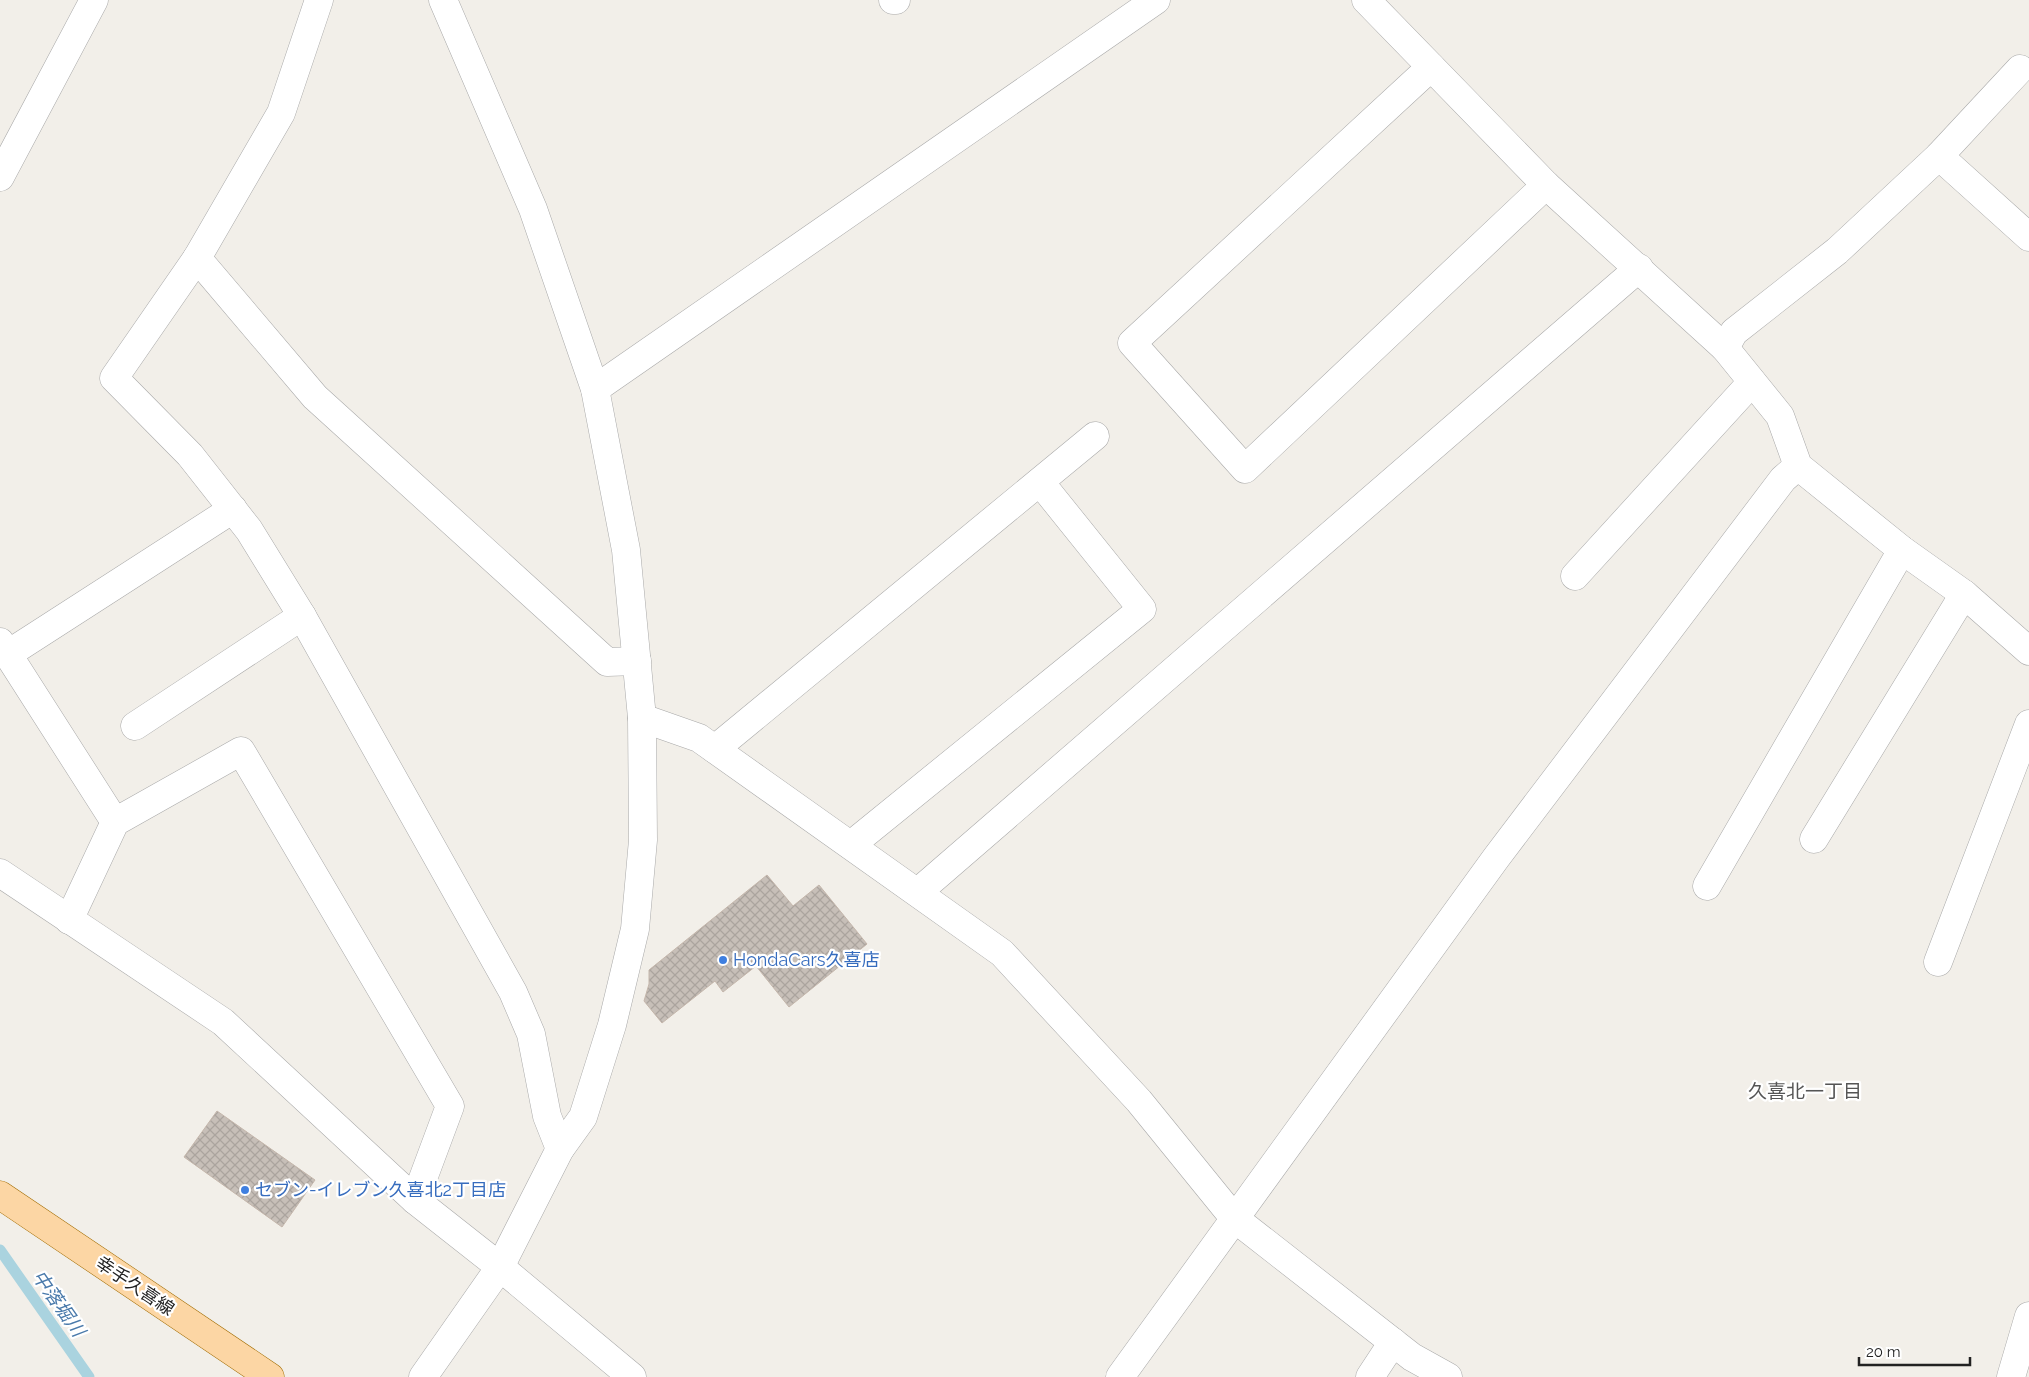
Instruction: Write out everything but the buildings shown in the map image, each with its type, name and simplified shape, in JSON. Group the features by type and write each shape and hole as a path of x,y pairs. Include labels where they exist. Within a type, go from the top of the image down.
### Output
{"main road":[{"name":"幸手久喜線","path":"0,1195 270,1377"}],"street":[{"path":"0,177 94,0"},
{"path":"319,0 281,113 197,258 114,378 190,455 233,509 249,530 302,616 513,992 531,1034 548,1116 560,1149"},
{"path":"423,1377 500,1267 560,1149 584,1117 612,1025 635,930 643,840 642,718 626,550 595,389 533,209 443,0"},
{"path":"595,389 1156,0"},
{"path":"1366,0 1546,185 1725,348 1780,416 1798,466 1902,550 1964,594 2029,651"},
{"path":"1431,67 1132,343 1246,469 1546,185"},
{"path":"1725,348 1734,332 1837,250 1939,156 2020,69"},
{"path":"1939,156 2029,237"},
{"path":"197,258 315,397 607,662 637,661"},
{"path":"918,892 1639,268"},
{"path":"1575,576 1752,382"},
{"path":"715,749 1095,436"},
{"path":"1120,1377 1508,843 1783,479 1798,466"},
{"path":"852,845 1142,609 1040,482"},
{"path":"115,822 4,648 233,509"},
{"path":"1707,886 1902,550"},
{"path":"1814,839 1964,594"},
{"path":"135,726 302,616"},
{"path":"642,718 699,738 1002,953 1139,1101 1234,1218 1412,1357 1448,1377"},
{"path":"1938,962 2029,724"},
{"path":"69,920 115,822 241,751 450,1106 415,1200"},
{"path":"0,873 223,1022 415,1200 500,1267 632,1377"},
{"path":"2011,1377 2029,1316"},
{"path":"1370,1377 1393,1342"}],"waterway":[{"name":"中落堀川","path":"0,1250 89,1377"}],"place":[{"name":"HondaCars久喜店","path":"723,960"},
{"name":"セブン-イレブン久喜北2丁目店","path":"245,1190"}],"district":[{"name":"久喜北一丁目","path":"1805,1091"}]}
